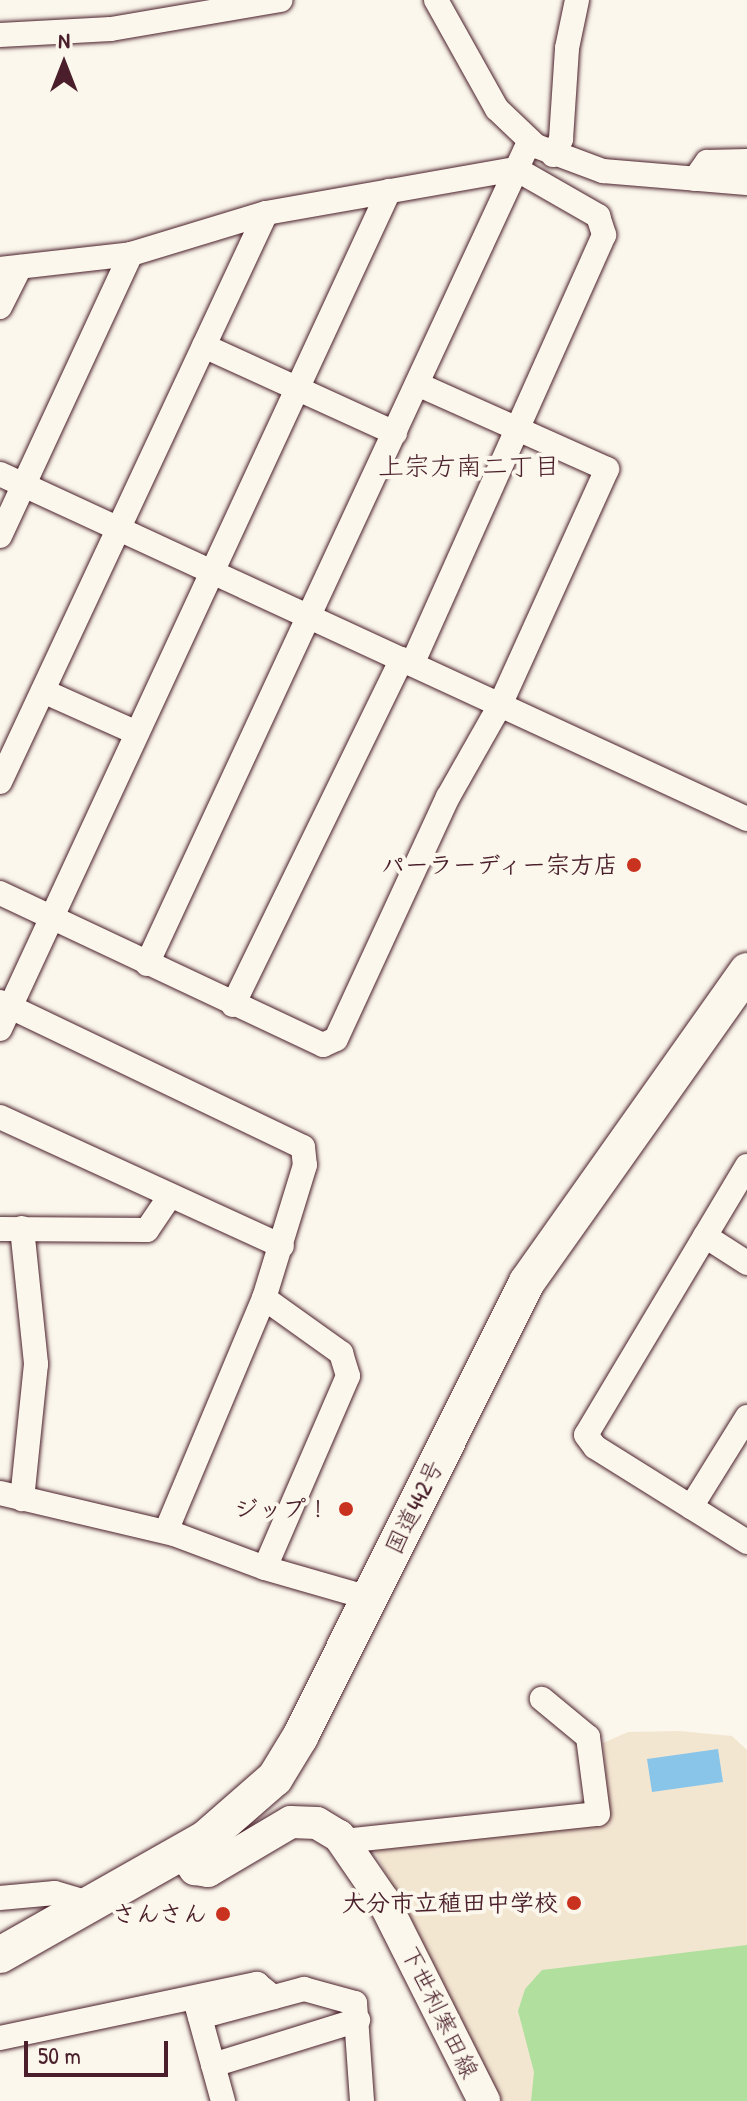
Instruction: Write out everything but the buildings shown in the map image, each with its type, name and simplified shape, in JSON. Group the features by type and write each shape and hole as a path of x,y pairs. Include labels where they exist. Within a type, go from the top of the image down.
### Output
{"highway":[{"name":"国道442号","path":"0,1955 95,1905 183,1852 237,1815 275,1778 527,1282 745,977"}],"main road":[{"name":"下世利寒田線","path":"183,1852 195,1869 208,1871 279,1827 298,1821 317,1823 344,1841 383,1900 484,2101"}],"street":[{"path":"0,35 122,28 281,0"},
{"path":"436,0 497,109 529,142 553,155 626,175 747,183"},
{"path":"553,155 561,139 567,48 577,0"},
{"path":"147,964 529,142"},
{"path":"695,179 707,162 747,161"},
{"path":"0,307 10,268 131,254 266,213 516,169 598,216 605,228 517,429 407,662 233,1005"},
{"path":"166,1531 264,1298 305,1165 303,1147 3,1012 52,918 389,191"},
{"path":"0,781 266,213"},
{"path":"0,536 131,254"},
{"path":"204,346 395,433"},
{"path":"0,893 323,1045 336,1039 448,797 500,705 607,469 417,384"},
{"path":"0,474 747,819"},
{"path":"43,691 137,733"},
{"path":"0,1117 282,1246"},
{"path":"747,1166 586,1435 595,1447 747,1542"},
{"path":"170,1196 147,1230 11,1228 36,1364 11,1496 166,1531 265,1568 369,1598"},
{"path":"705,1236 747,1263"},
{"path":"264,1298 341,1353 348,1376 265,1568"},
{"path":"691,1507 747,1417"},
{"path":"344,1841 598,1814 588,1737 542,1699"},
{"path":"0,1898 55,1893 95,1905"},
{"path":"0,2038 320,1990 357,2005 362,2101"},
{"path":"197,2007 223,2101"},
{"path":"213,2065 358,2020"}],"shaded area":[{"name":"大分市立稙田中学校","path":"679,1731 732,1736 747,1750 747,2101 498,2101 371,1843 610,1819 603,1743 628,1732"}],"green space":[{"path":"747,1945 747,2101 531,2101 534,2072 518,2011 525,1989 542,1970"}],"water":[{"path":"718,1749 723,1782 652,1792 647,1759"}],"place":[{"name":"パーラーディー宗方店","path":"634,865"},
{"name":"ジップ！","path":"346,1509"},
{"name":"大分市立稙田中学校","path":"574,1903"},
{"name":"さんさん","path":"223,1914"}],"district":[{"name":"上宗方南二丁目","path":"469,466"}]}
